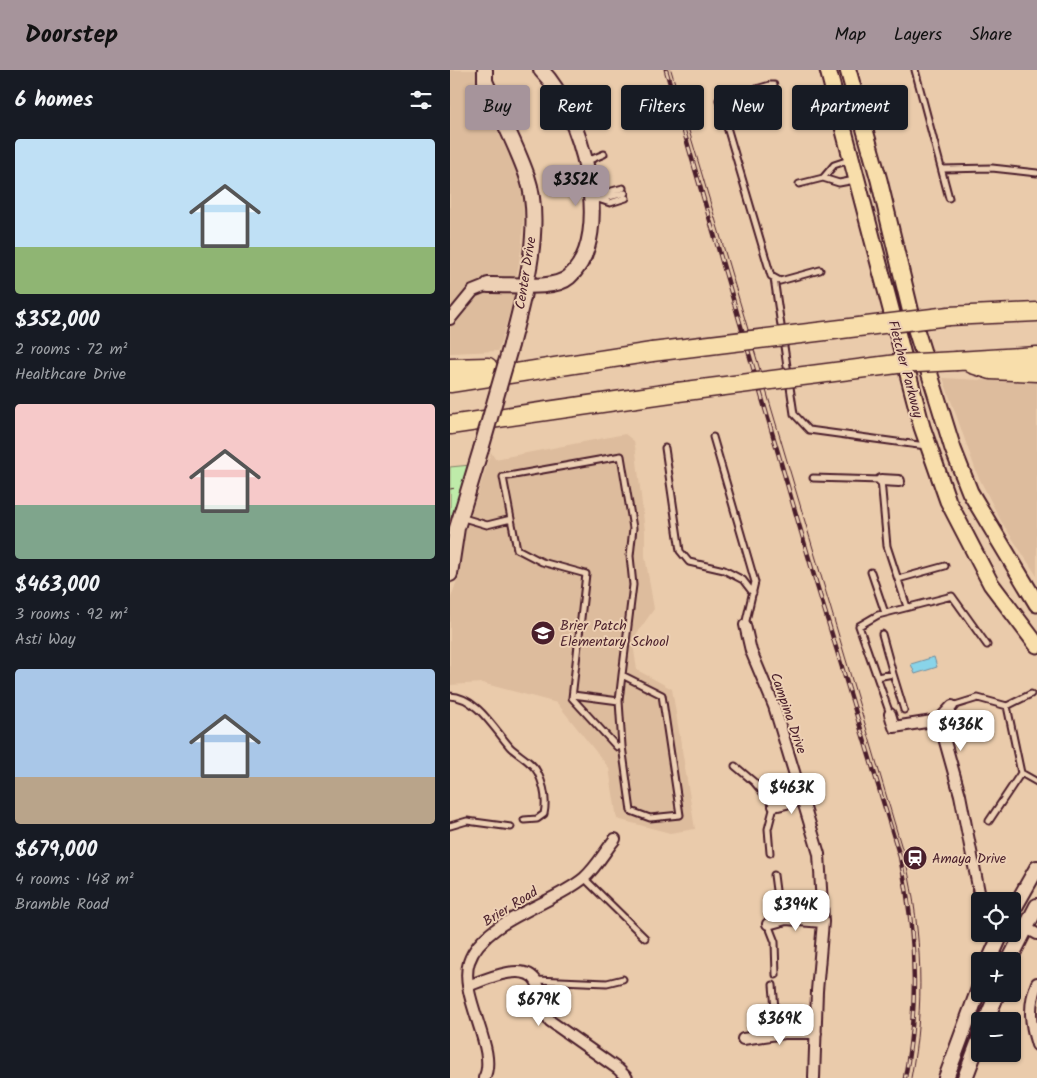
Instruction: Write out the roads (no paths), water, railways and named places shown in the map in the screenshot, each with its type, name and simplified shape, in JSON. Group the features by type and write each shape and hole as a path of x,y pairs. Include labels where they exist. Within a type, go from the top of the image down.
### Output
{"highway":[{"path":"450,383 652,352 950,316 1037,312"},
{"path":"450,425 678,392 898,364 1037,356"},
{"path":"960,360 979,368 991,370 1037,372"},
{"path":"450,368 564,365"}],"main road":[{"name":"Fletcher Parkway","path":"828,70 855,180 922,427 948,501 991,584 1037,645"},
{"name":"Fletcher Parkway","path":"848,70 879,180 912,317 953,449 970,492 1037,604"}],"street":[{"name":"Center Drive","path":"450,574 460,516 511,345 526,285 532,232 532,196 527,176 485,81 485,70"},
{"path":"450,320 473,291 488,286 556,285 569,277 581,262 590,238 596,201 578,134 561,96 541,70"},
{"path":"882,480 899,481"},
{"name":"Campina Drive","path":"745,625 751,651 774,706 819,854 823,922 814,1078"},
{"path":"890,714 894,727 939,720 952,706"},
{"path":"939,720 960,795 979,892"},
{"path":"774,806 803,799"},
{"name":"Brier Road","path":"484,1078 487,1074 486,1056 468,986 468,963 481,940 584,878 615,839"},
{"path":"1021,896 1037,868"},
{"path":"1016,952 1031,931 1037,906"},
{"path":"768,924 786,919 823,922"},
{"path":"468,986 509,972 530,975 536,980 544,1009 550,1021 604,1058 627,1078"},
{"path":"1037,983 1031,998 1037,1045"},
{"path":"946,1078 974,1002"},
{"path":"743,1039 774,1034 816,1033"},
{"path":"965,1078 971,1062"}],"lane":[{"path":"915,70 949,198"},
{"path":"728,130 774,278 794,414 809,430 929,446"},
{"path":"585,162 604,154"},
{"path":"823,178 834,165 850,160"},
{"path":"942,169 992,168 1037,173"},
{"path":"799,184 823,178 839,183 855,180"},
{"path":"608,192 625,193 610,203 596,201 608,192"},
{"path":"774,278 780,280 820,270"},
{"path":"713,437 755,582 745,625"},
{"path":"665,448 680,551 689,562 724,570 743,580 753,594"},
{"path":"622,675 662,694 680,815 650,818 631,811 622,746 619,701 622,675 633,586 630,556 633,528 621,456 503,477 517,549 542,562 586,574 572,698 617,747 622,746"},
{"path":"813,478 882,480 887,546 907,607"},
{"path":"460,516 487,525 511,519"},
{"path":"898,579 945,566"},
{"path":"871,572 885,613"},
{"path":"890,714 859,626 885,613 952,596 987,645"},
{"path":"882,634 904,710"},
{"path":"877,677 893,674"},
{"path":"952,706 978,698 1007,706 1031,694"},
{"path":"573,695 619,701"},
{"path":"450,696 461,698 477,709 510,747 537,771 546,803 544,814 537,819 524,820"},
{"path":"989,821 1021,773 1007,706"},
{"path":"735,766 754,782 774,806 768,829 770,853"},
{"path":"1021,773 1037,782"},
{"path":"450,826 467,821 511,827"},
{"path":"774,875 780,921"},
{"path":"584,878 645,938"},
{"path":"768,924 775,942 776,975"},
{"path":"536,980 607,983 623,979"},
{"path":"773,985 776,1021 774,1034"}],"water":[{"path":"934,657 937,667 915,674 911,664"}],"tram line":[{"path":"671,70 906,862 916,916 920,970 918,1024 911,1078"}],"railway":[{"path":"666,70 812,569 900,857 909,912 914,967 912,1023 905,1078"}],"place":[{"name":"Brier Patch Elementary School","path":"543,633"},
{"name":"Amaya Drive","path":"915,858"}]}
